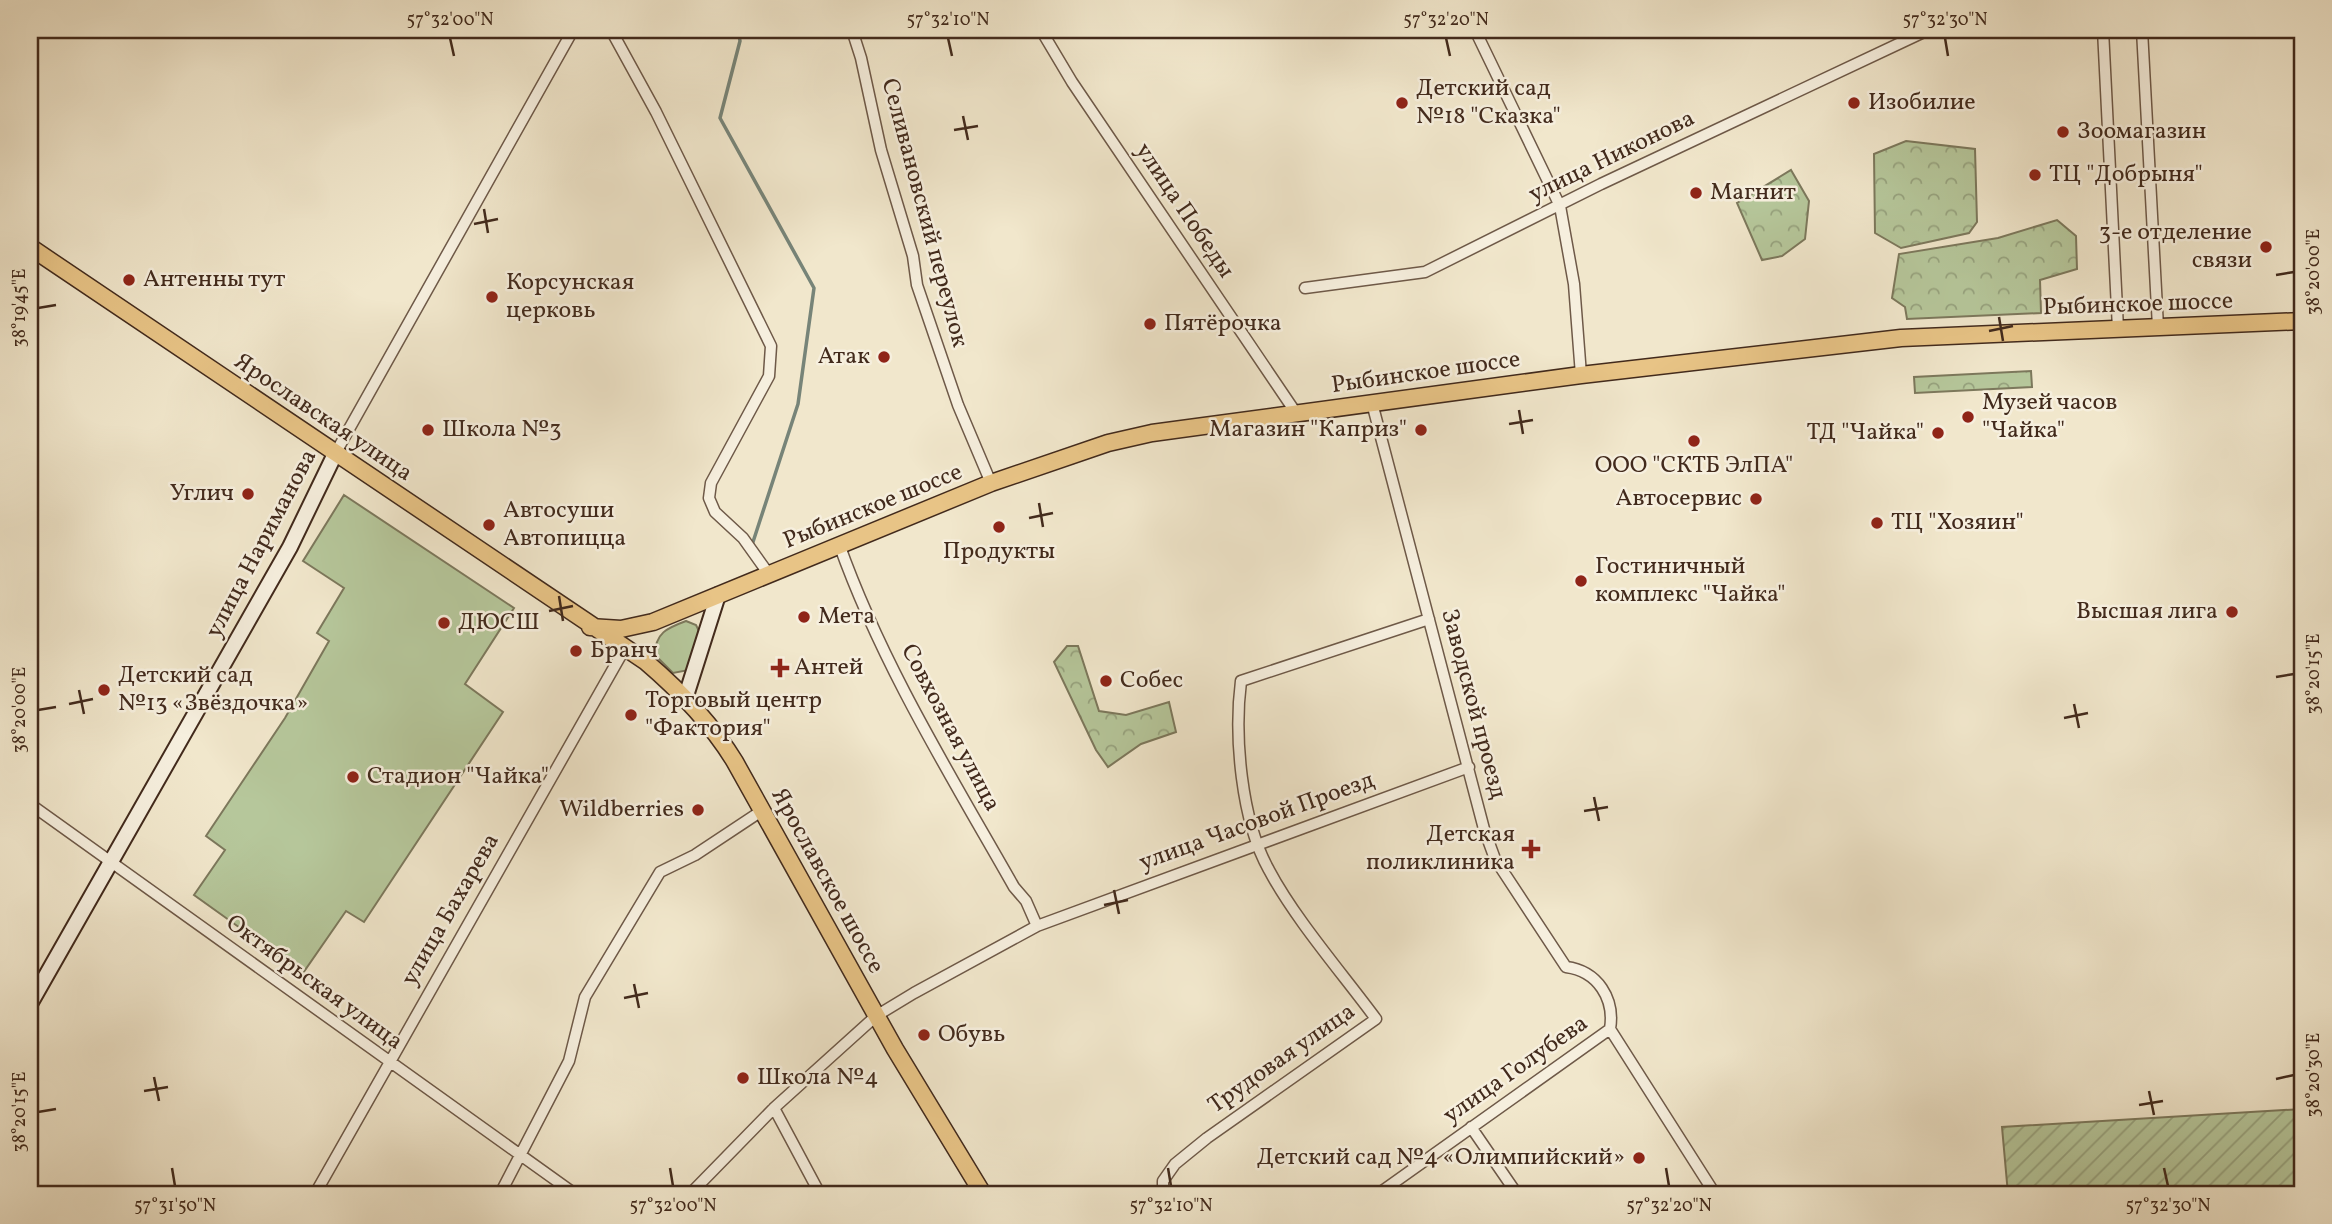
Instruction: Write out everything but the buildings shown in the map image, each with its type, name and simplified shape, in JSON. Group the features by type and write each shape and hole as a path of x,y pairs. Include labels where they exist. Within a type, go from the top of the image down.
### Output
{"main road":[{"name":"Ярославская улица","path":"30,247 590,627"},
{"name":"Рыбинское шоссе","path":"590,627 638,626 991,483 1108,443 1152,433 1581,375 1901,338 2302,321"},
{"name":"улица Нариманова","path":"30,1004 290,547 335,454"},
{"path":"685,699 718,594"},
{"name":"Ярославское шоссе","path":"590,627 658,672 723,743 876,1016 983,1194"}],"street":[{"name":"улица Нариманова","path":"335,454 573,30"},
{"path":"611,30 656,112 771,346 769,376 711,483 709,498 715,512 743,538 768,573"},
{"name":"Селивановский переулок","path":"852,30 861,58 881,150 913,256 917,285 958,405 991,483"},
{"name":"улица Победы","path":"1041,30 1072,82 1296,413"},
{"path":"1475,30 1560,206 1574,284 1581,375"},
{"name":"улица Никонова","path":"1305,288 1425,272 1928,30"},
{"path":"2103,30 2119,329"},
{"path":"2142,30 2158,327"},
{"name":"Заводской проезд","path":"1372,403 1483,829 1495,859 1566,967 1586,972 1600,986 1611,1006 1610,1029 1715,1194"},
{"name":"Совхозная улица","path":"839,544 862,608 946,767 1014,887 1026,901 1037,926"},
{"name":"Трудовая улица","path":"1163,1194 1163,1181 1175,1164 1207,1138 1376,1019 1276,883 1258,844 1237,746 1241,681 1429,619"},
{"name":"улица Бахарева","path":"315,1194 625,648"},
{"name":"улица Часовой Проезд","path":"690,1194 774,1108 876,1016 1037,926 1469,767"},
{"name":"Октябрьская улица","path":"30,804 575,1194"},
{"path":"500,1194 569,1061 585,997 660,872 695,855 762,810"},
{"name":"улица Голубева","path":"1378,1194 1610,1029"},
{"path":"774,1108 820,1194"},
{"path":"1471,1127 1517,1194"}],"green space":[{"path":"1906,141 1975,149 1977,222 1969,233 1901,248 1875,233 1874,154"},
{"path":"1791,170 1809,201 1805,239 1782,256 1762,260 1737,203"},
{"path":"2057,220 2076,236 2077,269 2040,280 2041,313 1907,319 1905,307 1892,298 1899,254 1998,238"},
{"path":"2031,371 2032,387 1915,393 1914,377"},
{"name":"Стадион \"Чайка\"","path":"344,495 514,608 465,684 503,712 364,922 346,911 303,973 194,895 225,850 206,836 285,718 329,641 317,633 344,588 303,561"},
{"path":"686,621 696,625 700,633 689,670 673,673 655,655 657,641 663,632"},
{"path":"1067,646 1078,646 1099,711 1126,715 1169,702 1176,732 1141,744 1108,767 1096,750 1054,662"},
{"path":"2302,1109 2302,1194 2008,1194 2002,1127"}],"waterway":[{"path":"738,30 740,41 720,118 814,288 798,404 752,545"}],"place":[{"name":"Детский сад №18 \"Сказка\"","path":"1402,103"},
{"name":"Изобилие","path":"1854,103"},
{"name":"Зоомагазин","path":"2063,132"},
{"name":"ТЦ \"Добрыня\"","path":"2035,175"},
{"name":"Магнит","path":"1696,193"},
{"name":"3-е отделение связи","path":"2266,247"},
{"name":"Антенны тут","path":"129,280"},
{"name":"Корсунская церковь","path":"492,297"},
{"name":"Пятёрочка","path":"1150,324"},
{"name":"Атак","path":"884,357"},
{"name":"Музей часов \"Чайка\"","path":"1968,417"},
{"name":"Школа №3","path":"428,430"},
{"name":"Магазин \"Каприз\"","path":"1421,430"},
{"name":"ТД \"Чайка\"","path":"1938,433"},
{"name":"ООО \"СКТБ ЭлПА\"","path":"1694,441"},
{"name":"Углич","path":"248,494"},
{"name":"Автосервис","path":"1756,499"},
{"name":"ТЦ \"Хозяин\"","path":"1877,523"},
{"name":"Автосуши Автопицца","path":"489,525"},
{"name":"Продукты","path":"999,527"},
{"name":"Гостиничный комплекс \"Чайка\"","path":"1581,581"},
{"name":"Высшая лига","path":"2232,612"},
{"name":"Мета","path":"804,617"},
{"name":"ДЮСШ","path":"444,623"},
{"name":"Бранч","path":"576,651"},
{"name":"Антей","path":"780,668"},
{"name":"Собес","path":"1106,681"},
{"name":"Детский сад №13 «Звёздочка»","path":"104,690"},
{"name":"Торговый центр \"Фактория\"","path":"631,715"},
{"name":"Стадион \"Чайка\"","path":"353,777"},
{"name":"Wildberries","path":"698,810"},
{"name":"Детская поликлиника","path":"1531,849"},
{"name":"Обувь","path":"924,1035"},
{"name":"Школа №4","path":"743,1078"},
{"name":"Детский сад №4 «Олимпийский»","path":"1639,1158"}]}
